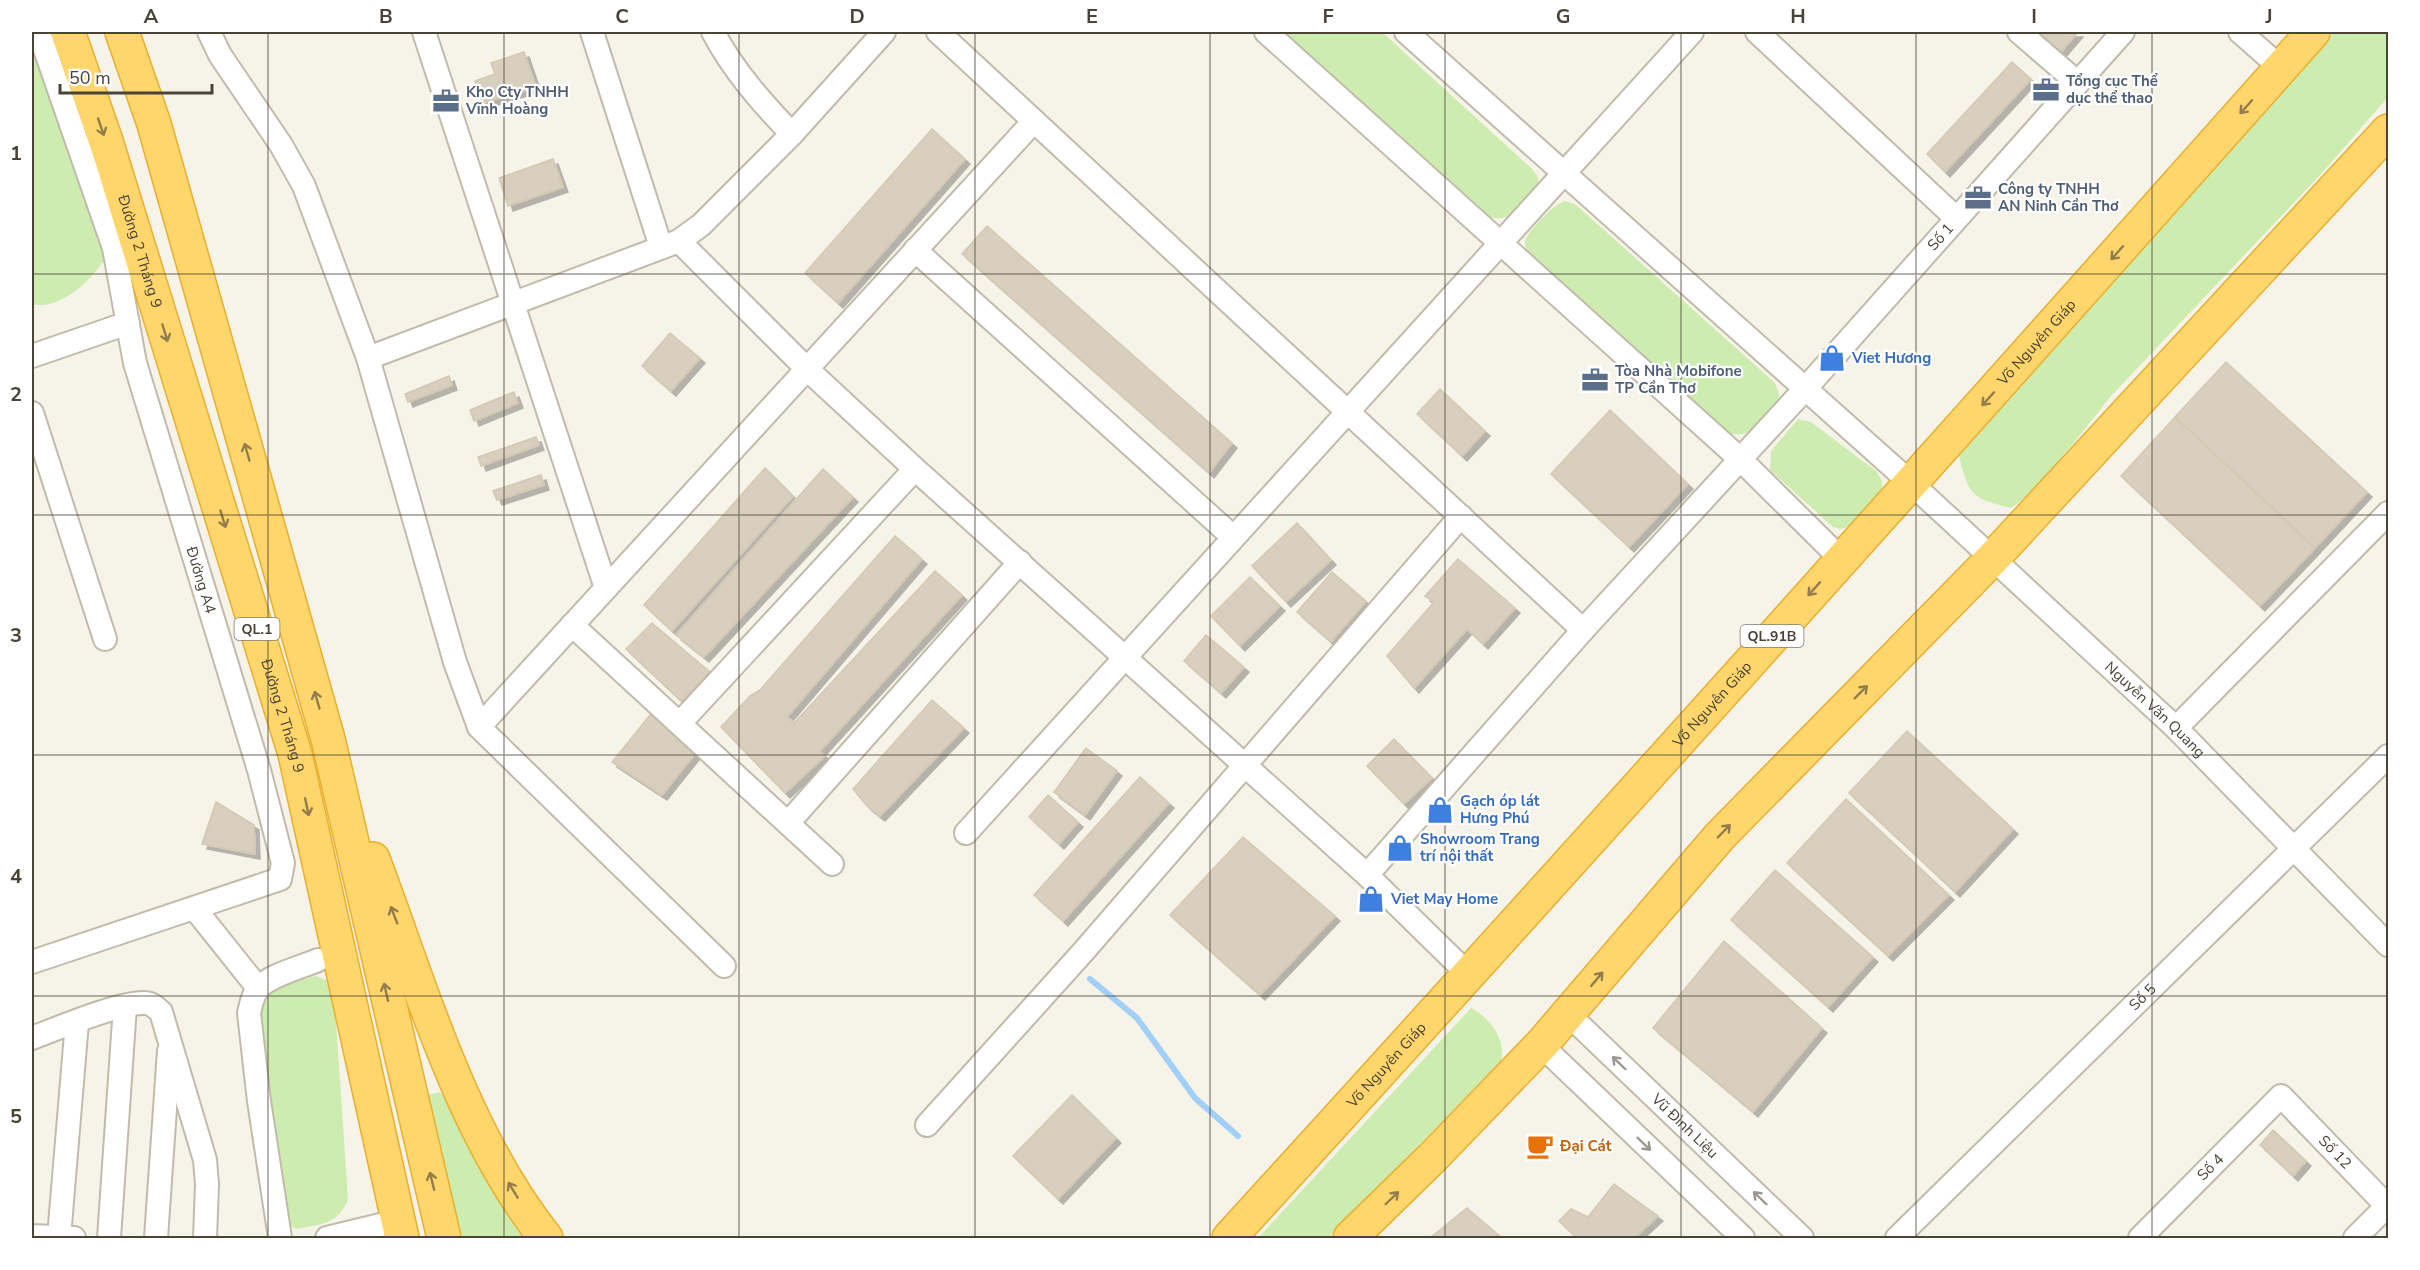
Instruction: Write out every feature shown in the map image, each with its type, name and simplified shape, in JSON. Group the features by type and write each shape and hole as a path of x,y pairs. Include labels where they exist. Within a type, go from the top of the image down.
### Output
{"highway":[{"name":"Đường 2 Tháng 9","path":"68,32 106,141 295,754 360,1053 394,1233"},
{"name":"QL.1","path":"122,32 154,124 328,740 444,1239"},
{"name":"Võ Nguyên Giáp","path":"1228,1239 1469,975 1841,559 1912,484 2313,32"},
{"path":"1350,1239 1541,1045 1720,836 1993,558 2388,131"},
{"path":"328,740 457,1084 490,1151 546,1239"}],"street":[{"name":"Đường A4","path":"32,962 280,879 282,863 259,770 135,363 114,248 39,32"},
{"path":"209,32 225,63 281,145 304,186 368,358 455,663 478,727 724,966"},
{"path":"423,32 606,588"},
{"path":"592,32 670,244 915,469 1367,875 1469,975"},
{"path":"713,32 723,50 760,101 792,134"},
{"path":"368,358 670,244 701,225 792,134 885,32"},
{"path":"938,32 1583,630"},
{"path":"1266,32 1739,458 1841,559"},
{"name":"Nguyễn Văn Quang","path":"1406,32 1912,484 2176,728 2388,945"},
{"path":"966,833 1692,32"},
{"path":"1757,32 1956,218"},
{"path":"2019,32 2078,83"},
{"name":"Số 1","path":"1367,875 1583,630 1804,389 2123,32"},
{"path":"2241,32 2281,68"},
{"path":"478,727 1034,121"},
{"path":"915,250 1233,537"},
{"path":"32,356 128,323"},
{"path":"32,413 105,639"},
{"path":"680,723 915,469"},
{"path":"2176,728 2388,513"},
{"path":"927,1125 1083,952 1461,516"},
{"path":"788,823 1020,562"},
{"path":"572,625 832,864"},
{"name":"Số 5","path":"1897,1239 2388,756"},
{"path":"195,909 258,988"},
{"path":"280,1239 259,1101 249,1013 252,999 258,988 268,980 318,960"},
{"path":"32,1038 125,1006 144,1002 161,1012 205,1160 207,1184 205,1239"},
{"path":"109,1239 125,1006"},
{"name":"Vũ Đình Liệu","path":"1568,1014 1802,1239"},
{"path":"32,1236 67,1238 76,1022"},
{"path":"156,1239 170,1036"},
{"path":"1541,1045 1743,1239"},
{"name":"Số 12","path":"2281,1096 2388,1206"},
{"name":"Số 4","path":"2140,1239 2281,1096"},
{"path":"2355,1239 2388,1206"},
{"path":"327,1239 394,1233"}],"green space":[{"path":"32,32 76,159 105,259 92,276 74,292 53,303 43,305 32,304"},
{"path":"1281,32 1382,32 1532,169 1538,177 1539,186 1521,206 1508,216 1493,218 1484,215"},
{"path":"2328,32 2388,32 2388,97 2321,174 2111,396 2030,494 2011,508 1980,498 1966,480 1959,456 2028,371"},
{"path":"1566,201 1576,205 1775,383 1779,394 1778,406 1756,427 1744,434 1729,433 1526,252 1525,242 1536,224"},
{"path":"1798,419 1811,422 1876,471 1882,481 1882,491 1848,527 1841,529 1833,527 1770,470 1771,451"},
{"path":"315,976 328,981 334,991 348,1200 344,1208 333,1219 296,1229 289,1225 285,1218 259,1009 272,989"},
{"path":"1471,1008 1490,1023 1499,1037 1501,1061 1328,1238 1258,1238"},
{"path":"440,1092 538,1238 462,1238 428,1095"}],"building":[{"path":"2043,32 2078,32 2060,53 2039,36"},
{"path":"524,52 536,87 482,103 475,81 495,74 491,63"},
{"path":"2012,62 2031,79 1945,172 1927,154"},
{"path":"932,129 965,159 838,303 805,273"},
{"path":"553,159 563,187 508,206 499,178"},
{"path":"987,226 1232,443 1209,473 962,254"},
{"path":"670,333 700,358 671,391 642,366"},
{"path":"2226,362 2367,492 2315,548 2175,417"},
{"path":"449,376 452,385 408,402 405,394"},
{"path":"1440,389 1485,431 1462,456 1417,414"},
{"path":"514,392 518,403 474,421 470,410"},
{"path":"1610,410 1688,484 1629,547 1551,474"},
{"path":"2175,417 2315,548 2260,606 2121,476"},
{"path":"536,437 539,445 481,466 478,457"},
{"path":"765,468 793,496 672,631 644,605"},
{"path":"823,469 853,497 704,657 676,635"},
{"path":"541,475 544,485 497,500 493,491"},
{"path":"1297,523 1331,560 1286,602 1252,566"},
{"path":"895,536 922,559 787,717 794,723 935,571 962,595 820,751 825,756 785,793 721,727 750,696 760,690"},
{"path":"1458,559 1515,608 1483,644 1467,629 1414,688 1387,656 1434,602 1425,596"},
{"path":"1332,572 1366,601 1331,642 1297,612"},
{"path":"1250,577 1280,606 1240,646 1211,616"},
{"path":"652,623 710,672 681,701 626,649"},
{"path":"1206,635 1244,667 1221,693 1184,661"},
{"path":"932,700 964,728 880,816 867,806 853,789"},
{"path":"650,715 698,750 662,795 612,762"},
{"path":"1907,731 2013,829 1955,892 1849,793"},
{"path":"1394,739 1432,778 1404,804 1367,766"},
{"path":"1086,748 1117,771 1085,815 1054,792"},
{"path":"1140,777 1169,803 1063,921 1034,895"},
{"path":"1048,795 1078,822 1059,844 1029,817"},
{"path":"1846,799 1949,895 1888,956 1787,863"},
{"path":"216,802 254,825 255,854 202,844"},
{"path":"1243,837 1335,916 1260,995 1170,915"},
{"path":"1775,870 1873,957 1828,1007 1731,920"},
{"path":"1724,941 1822,1028 1753,1112 1653,1028"},
{"path":"1072,1095 1116,1138 1058,1199 1013,1156"},
{"path":"2273,1130 2306,1161 2293,1176 2260,1145"},
{"path":"1614,1184 1658,1216 1634,1238 1577,1238 1559,1221 1571,1209 1588,1217"},
{"path":"1467,1208 1502,1238 1430,1238"}],"waterway":[{"path":"1090,979 1137,1018 1195,1098 1238,1136"}],"place":[{"name":"Tổng cục Thể dục thể thao","path":"2046,90"},
{"name":"Kho Cty TNHH Vĩnh Hoàng","path":"446,101"},
{"name":"Công ty TNHH AN Ninh Cần Thơ","path":"1978,198"},
{"name":"Viet Hương","path":"1832,358"},
{"name":"Tòa Nhà Mobifone TP Cần Thơ","path":"1595,380"},
{"name":"Gạch óp lát Hưng Phú","path":"1440,810"},
{"name":"Showroom Trang trí nội thất","path":"1400,848"},
{"name":"Viet May Home","path":"1371,899"},
{"name":"Đại Cát","path":"1540,1146"}]}
